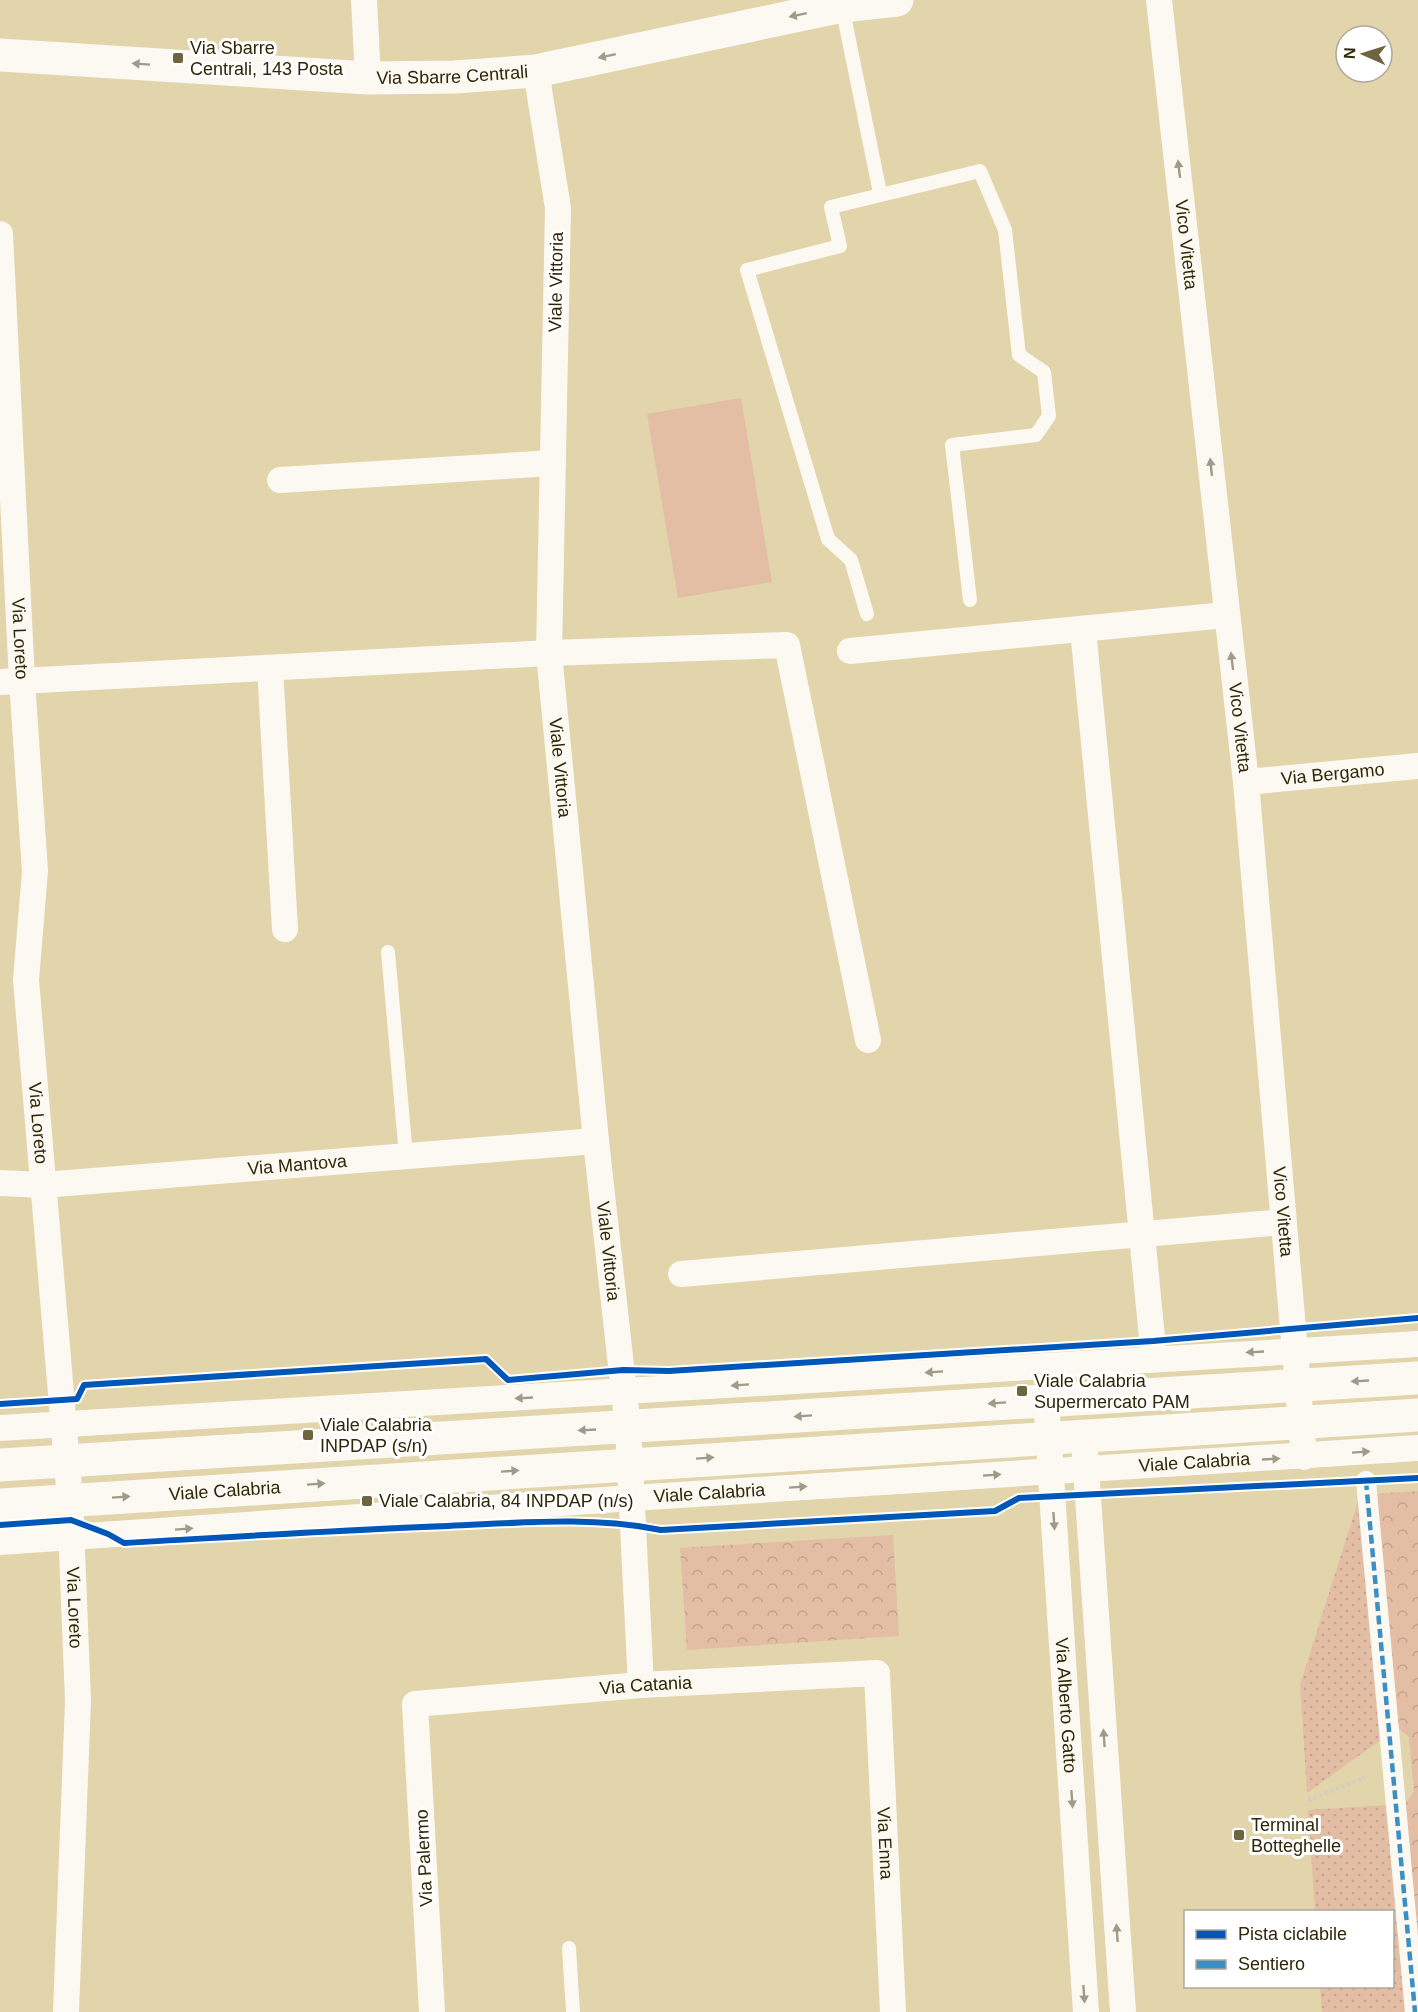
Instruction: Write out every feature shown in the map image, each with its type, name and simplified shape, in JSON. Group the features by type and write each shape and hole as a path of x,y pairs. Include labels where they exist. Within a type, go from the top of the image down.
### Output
{"main road":[{"name":"Via Sbarre Centrali","path":"0,55 368,78 455,77 536,72 842,6 897,0"},
{"path":"0,1465 1418,1378"},
{"name":"Viale Calabria","path":"0,1505 630,1463 1418,1415"}],"street":[{"path":"364,0 368,78"},
{"name":"Vico Vitetta","path":"1159,0 1246,782 1304,1457"},
{"name":"Viale Vittoria","path":"536,72 558,207 549,653 596,1141 628,1428 641,1685"},
{"name":"Via Loreto","path":"0,234 11,682 35,871 26,980 72,1536 78,1701 66,2012"},
{"path":"280,480 553,463"},
{"path":"850,651 1226,615"},
{"path":"1083,630 1154,1358"},
{"path":"11,682 549,653 788,645 868,1040"},
{"path":"270,668 285,929"},
{"name":"Via Bergamo","path":"1246,782 1418,766"},
{"name":"Via Mantova","path":"0,1183 43,1185 596,1141"},
{"path":"681,1274 1283,1222"},
{"path":"0,1428 1418,1344"},
{"name":"Via Alberto Gatto","path":"1046,1400 1086,2012"},
{"path":"1084,1435 1123,2012"},
{"name":"Viale Calabria","path":"0,1542 632,1498 1418,1448"},
{"path":"1366,1481 1415,2012"},
{"name":"Via Catania","path":"416,1704 641,1685 877,1673"},
{"name":"Via Enna","path":"877,1673 893,2012"},
{"name":"Via Palermo","path":"416,1704 432,2012"}],"lane":[{"path":"842,6 880,193"},
{"path":"867,614 851,560 828,539 747,270 840,246 831,207 880,193 980,171 1005,231 1019,355 1044,372 1049,416 1036,435 952,445 970,600"},
{"path":"388,952 406,1156"},
{"path":"569,1948 573,2012"}],"path":[{"path":"1308,1800 1392,1767"}],"green space":[{"path":"741,398 772,582 678,598 647,414"},
{"path":"1418,1491 1418,2007 1402,1809 1414,1791 1409,1737 1392,1723 1374,1494"},
{"path":"1360,1495 1382,1739 1307,1793 1300,1685"},
{"path":"893,1535 899,1636 687,1650 680,1548"},
{"path":"1388,1805 1408,2012 1322,2012 1320,1988 1394,1988 1394,1910 1315,1910 1308,1810"}],"marked path":[{"path":"1366,1481 1415,2012"}],"cycle path":[{"path":"0,1404 77,1399 84,1385 486,1359 508,1380 623,1370 669,1371 1153,1341 1418,1318"},
{"path":"0,1525 71,1520 108,1534 124,1543 528,1522 608,1523 661,1530 995,1511 1019,1498 1418,1478"}],"place":[{"name":"Via Sbarre Centrali, 143 Posta","path":"178,58"},
{"name":"Viale Calabria Supermercato PAM","path":"1022,1391"},
{"name":"Viale Calabria INPDAP (s/n)","path":"308,1435"},
{"name":"Viale Calabria, 84 INPDAP (n/s)","path":"367,1501"},
{"name":"Terminal Botteghelle","path":"1239,1835"}]}
